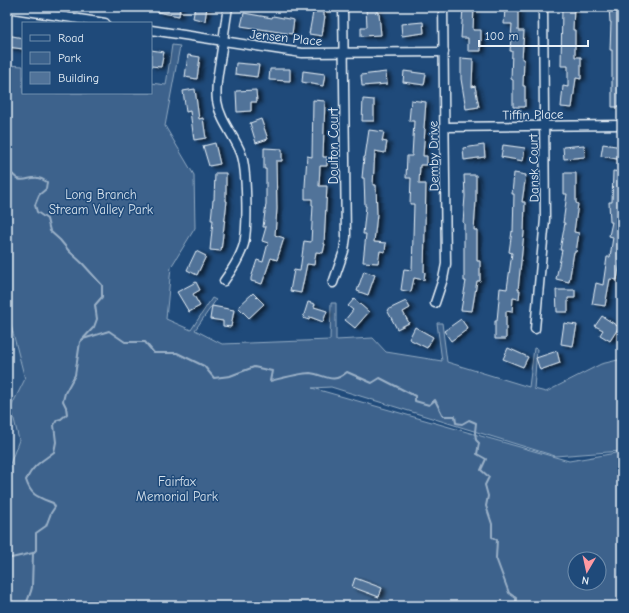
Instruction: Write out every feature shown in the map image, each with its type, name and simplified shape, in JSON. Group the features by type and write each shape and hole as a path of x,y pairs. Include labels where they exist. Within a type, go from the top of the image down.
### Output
{"street":[{"path":"224,281 241,252 246,227 244,162 236,142 222,118 217,99 217,83 228,7"},
{"name":"Doulton Court","path":"334,283 344,251 346,237 344,7"},
{"name":"Demby Drive","path":"435,303 446,264 443,7"},
{"name":"Dansk Court","path":"535,329 545,219 543,7"},
{"path":"7,8 98,22"},
{"name":"Jensen Place","path":"152,30 302,53 444,52"},
{"name":"Tiffin Place","path":"445,127 622,125"}],"shaded area":[{"path":"7,309 25,379 12,407 19,440 7,472"}],"green space":[{"path":"172,45 180,46 165,126 194,175 195,228 171,267 166,319 191,330 212,298 216,300 195,330 222,344 330,340 331,303 336,303 336,340 373,338 386,352 442,361 437,323 442,323 447,362 529,387 534,348 537,349 534,389 546,392 601,364 622,359 622,451 555,456 331,387 312,388 569,461 622,452 622,606 7,606 7,519 11,506 7,472 19,440 11,407 25,379 7,310 7,65 22,66 22,94 152,94 152,83 166,85"}],"building":[{"path":"158,7 180,7 179,16 157,12"},
{"path":"195,7 207,7 205,21 193,18"},
{"path":"314,7 324,7 325,16 322,36 309,34"},
{"path":"366,7 377,7 381,35 361,36 361,27 367,27"},
{"path":"463,7 474,7 473,30 481,30 481,51 468,51 468,38 461,38"},
{"path":"505,7 518,7 518,31 524,31 522,59 524,59 523,86 525,86 525,107 513,107 513,80 511,79 512,51 510,51 512,24 504,24"},
{"path":"562,7 574,7 573,30 575,30 575,57 581,57 581,79 576,78 572,108 561,107 563,86 568,87 568,66 561,66"},
{"path":"609,7 622,7 622,107 612,107 612,50 610,50 611,22"},
{"path":"244,13 294,20 292,34 241,26"},
{"path":"423,22 424,33 402,36 401,24"},
{"path":"7,35 22,38 22,49 7,47"},
{"path":"152,50 164,52 161,67 152,66"},
{"path":"188,55 200,57 197,79 185,77"},
{"path":"461,58 473,59 472,87 475,86 479,107 466,109 461,79"},
{"path":"236,63 259,65 257,77 235,74"},
{"path":"270,69 290,69 290,81 269,80"},
{"path":"303,71 325,74 323,86 302,82"},
{"path":"404,71 426,74 424,85 403,82"},
{"path":"386,72 387,84 362,86 361,75"},
{"path":"195,89 199,119 203,118 206,138 194,140 190,111 186,112 183,91"},
{"path":"256,90 257,102 251,102 251,111 237,112 236,91"},
{"path":"363,99 374,100 374,121 362,121"},
{"path":"313,100 325,101 323,157 327,157 327,166 320,166 319,186 327,186 325,244 323,253 316,252 314,265 307,264 301,293 290,291 294,270 300,271 304,241 311,242 313,205 312,199 305,199 305,186 307,156 312,157"},
{"path":"411,100 426,102 423,156 427,156 427,165 420,165 419,184 426,184 424,280 414,278 411,292 401,290 404,269 412,270 414,204 410,204 411,178 406,178 407,156 412,156 414,121 409,121"},
{"path":"261,119 268,139 256,143 250,123"},
{"path":"369,130 384,132 382,141 387,142 385,153 375,151 373,185 376,185 377,214 374,242 386,243 385,252 380,251 378,263 363,262 366,234 363,234 366,206 364,178 362,178"},
{"path":"215,143 220,164 209,166 203,146"},
{"path":"603,144 622,147 622,160 601,156"},
{"path":"484,145 485,157 464,160 463,148"},
{"path":"503,145 525,148 523,161 501,157"},
{"path":"584,145 585,157 564,159 563,147"},
{"path":"264,148 282,149 282,161 276,161 277,209 275,235 284,238 277,260 271,258 262,284 251,281 251,278 257,260 263,262 268,243 262,241 266,227 263,227 266,204 266,169 264,169"},
{"path":"613,171 622,172 622,251 617,280 610,279 605,306 592,304 596,283 603,285 607,257 610,257 613,237 609,236 612,222 610,222 609,202 612,202"},
{"path":"215,173 226,173 227,201 221,251 210,250"},
{"path":"514,173 526,175 522,202 525,202 524,233 518,290 520,290 519,299 513,298 512,312 506,311 506,339 495,339 495,321 497,321 500,288 507,289 512,253 509,252 512,231 513,232 514,194 512,194"},
{"path":"564,173 576,173 576,203 578,204 574,232 579,233 569,282 556,279 562,250 560,250 565,223 563,223 567,194 564,194"},
{"path":"464,175 476,175 474,230 477,230 477,261 480,261 480,281 477,281 472,311 461,310 466,281 464,281"},
{"path":"196,251 206,256 197,275 187,270"},
{"path":"364,271 375,275 368,295 357,291"},
{"path":"196,282 200,290 193,294 200,306 189,312 177,292"},
{"path":"556,290 575,290 575,298 568,298 568,312 557,312"},
{"path":"253,293 264,304 249,318 238,307"},
{"path":"354,299 369,312 355,328 345,320 353,310 348,306"},
{"path":"406,301 410,308 403,312 409,323 397,329 387,310"},
{"path":"308,302 315,304 314,307 327,311 323,322 310,317 309,320 303,318"},
{"path":"212,306 234,310 231,327 223,326 223,321 210,319"},
{"path":"602,316 619,327 610,341 600,335 603,330 595,326"},
{"path":"461,319 468,329 451,341 444,331"},
{"path":"564,323 577,325 573,346 561,344"},
{"path":"415,327 433,337 427,348 409,339"},
{"path":"508,348 528,357 523,367 503,359"},
{"path":"557,351 560,363 540,370 536,358"},
{"path":"355,578 382,588 379,597 352,587"}],"waterway":[{"path":"7,171 18,179 25,180 38,178 47,182 46,189 39,195 35,205 37,212 47,219 50,231 102,285 102,297 95,305 97,319 94,327 80,342 75,375 65,393 63,401 67,414 61,419 57,420 54,425 56,442 54,452 35,467 26,480 30,490 33,493 53,503 55,507 46,526 36,533 36,550 33,553 32,587 26,606"},
{"path":"83,339 109,331 125,342 145,342 154,353 177,353 204,366 214,378 230,376 254,367 272,371 270,381 310,373 333,379 342,376 347,372 372,383 380,378 415,396 415,401 429,405 435,400 443,416 455,416 456,423 462,424 469,420 476,423 476,440 479,443 477,454 486,459 481,470 489,477 485,485 488,496 486,506 492,524 492,537 497,540 496,558 509,593 516,598 516,605 513,606"},
{"path":"7,559 33,553"}],"park label":[{"name":"Long Branch Stream Valley Park","path":"101,202"},
{"name":"Fairfax Memorial Park","path":"177,488"}]}
